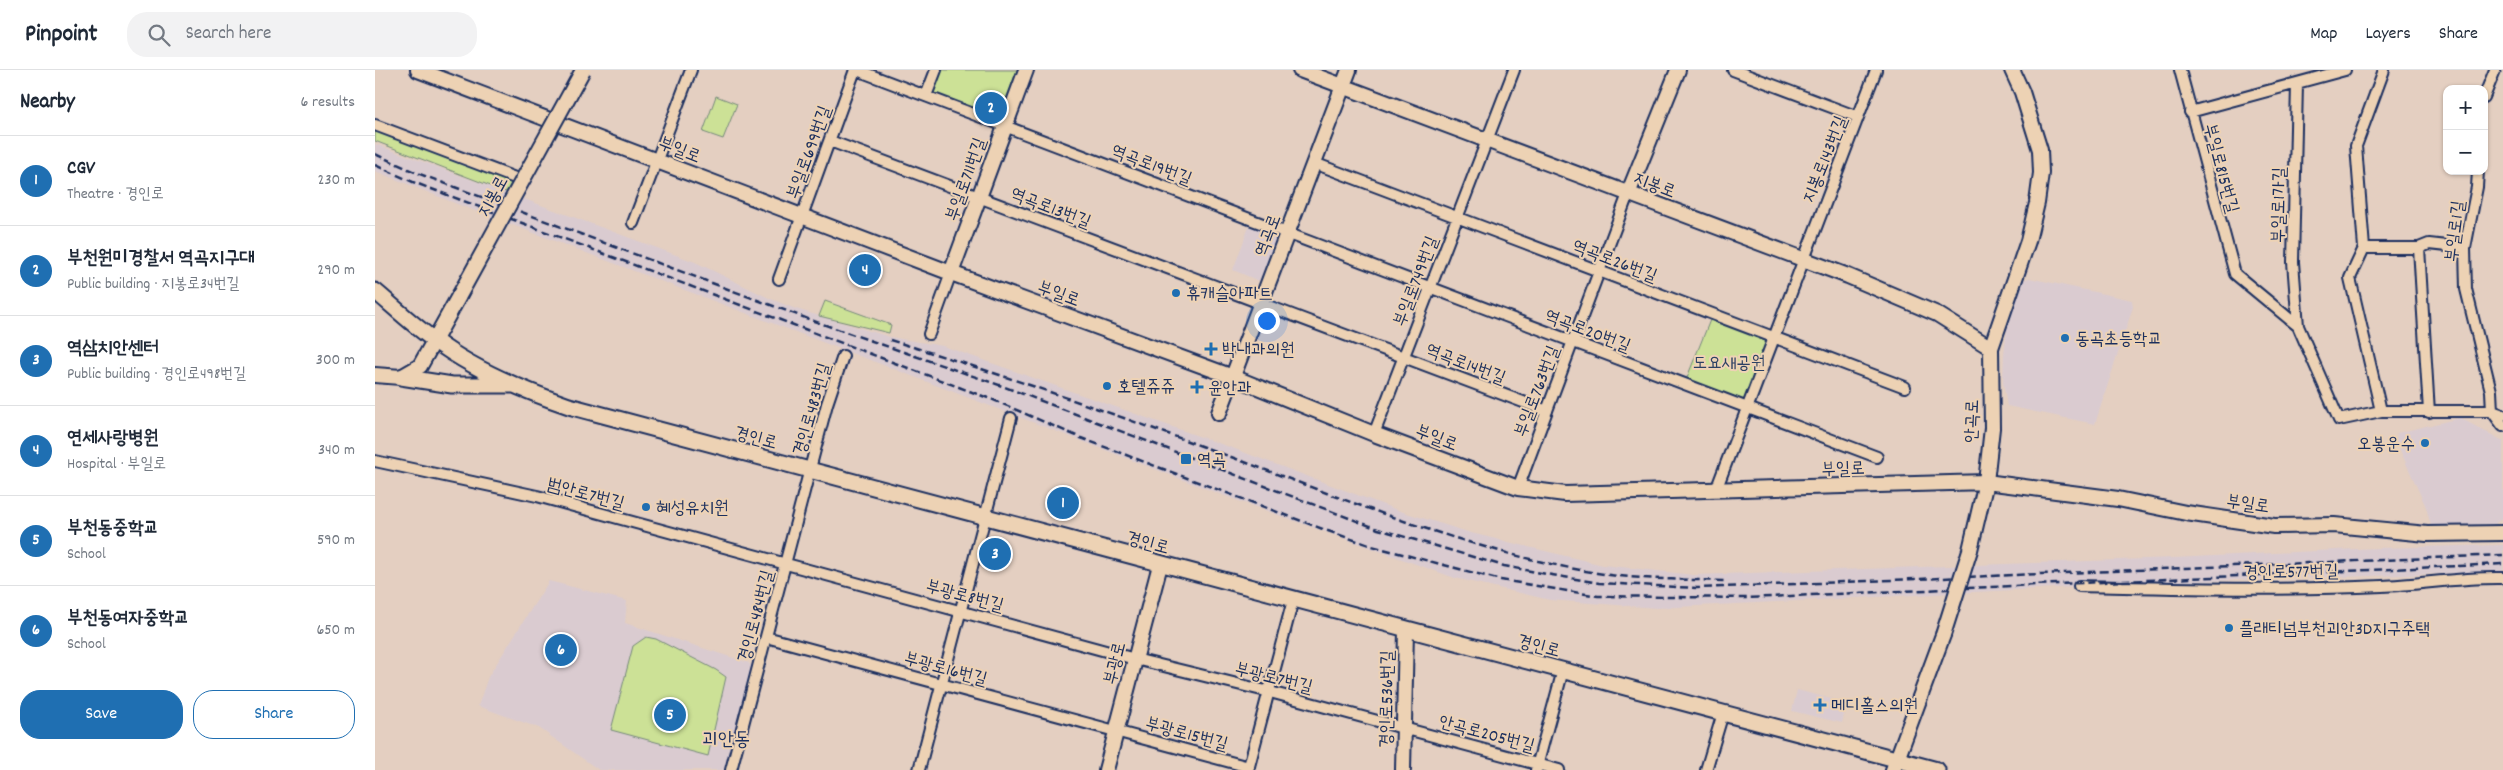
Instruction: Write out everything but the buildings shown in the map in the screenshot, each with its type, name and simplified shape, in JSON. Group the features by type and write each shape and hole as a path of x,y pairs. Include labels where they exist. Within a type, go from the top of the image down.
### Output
{"main road":[{"name":"경인로","path":"375,291 434,341 469,362 517,385 569,406 985,516 1160,565 1723,713 1896,764 1937,770"},
{"path":"401,377 452,385 517,385"}],"street":[{"name":"부일로","path":"418,70 951,273 1233,377 1374,434 1518,488 1565,494 1986,482 2118,499 2186,513 2274,526 2334,525 2427,534 2503,533"},
{"name":"지봉로","path":"401,377 420,366 583,70"},
{"path":"633,223 691,70"},
{"name":"역곡로19번길","path":"856,70 1288,233"},
{"name":"부일로699번길","path":"779,279 856,70"},
{"path":"926,96 935,70"},
{"name":"부일로711번길","path":"951,273 1026,70"},
{"name":"지봉로","path":"1300,70 1848,276 1937,314 1991,348"},
{"name":"역곡로","path":"1219,413 1349,70"},
{"name":"부일로749번길","path":"1374,434 1514,70"},
{"path":"1628,194 1678,70"},
{"path":"1733,70 1858,117"},
{"name":"지봉로143번길","path":"1716,490 1745,409 1876,70"},
{"name":"안곡로","path":"1896,764 1943,634 1970,550 1986,482 1992,428 1991,348 2028,241 2037,203 2041,173 2037,140 2022,92 2012,70"},
{"name":"부일로815번길","path":"2180,70 2235,274"},
{"path":"2190,112 2345,70"},
{"path":"2381,411 2350,278 2364,248 2357,146 2384,70"},
{"path":"2488,87 2495,70"},
{"name":"부일로1가길","path":"2297,84 2293,262 2299,326 2339,420 2381,411 2492,412"},
{"path":"375,125 523,181"},
{"name":"역곡로13번길","path":"830,141 1261,303"},
{"name":"역곡로26번길","path":"1314,163 1905,387"},
{"name":"부일로1길","path":"2477,175 2477,187 2465,248 2468,302 2487,370 2492,412"},
{"name":"부일로763번길","path":"1518,488 1628,194"},
{"name":"역곡로20번길","path":"1288,233 1573,341 1745,409 1877,457"},
{"path":"2364,248 2419,248 2429,244 2465,248"},
{"path":"2419,248 2429,412"},
{"path":"929,334 951,273"},
{"name":"부일로1가길","path":"2235,274 2299,326"},
{"name":"역곡로14번길","path":"1261,303 1547,411"},
{"name":"경인로483번길","path":"810,471 827,404 843,356"},
{"path":"375,375 401,377"},
{"path":"2492,412 2503,415"},
{"path":"2492,412 2503,426"},
{"path":"919,770 1011,418"},
{"name":"범안로7번길","path":"375,461 537,496 787,562"},
{"name":"경인로484번길","path":"731,770 810,471"},
{"name":"부광로8번길","path":"787,562 1135,659"},
{"name":"부광로","path":"1106,770 1160,565"},
{"name":"경인로577번길","path":"2079,586 2213,588 2383,586 2447,580 2503,578"},
{"path":"1248,768 1270,692 1293,600"},
{"name":"경인로536번길","path":"1403,770 1406,728 1407,630"},
{"name":"부광로16번길","path":"766,637 1117,730"},
{"name":"부광로7번길","path":"1135,659 1406,728"},
{"path":"1537,767 1563,670"},
{"path":"1706,770 1723,713"},
{"name":"안곡로205번길","path":"1406,728 1537,767 1559,770"},
{"name":"부광로15번길","path":"1117,730 1248,768"}],"shaded area":[{"path":"375,144 695,262 796,309 890,337 943,346 1235,449 1400,511 1471,533 1603,565 1694,575 2173,558 2377,548 2503,545 2503,572 2174,582 1657,608 1550,600 1455,578 1225,496 457,204 375,171"},
{"path":"1250,224 1278,235 1259,281 1233,270"},
{"name":"동곡초등학교","path":"2029,278 2132,300 2133,307 2095,424 2007,406 2003,382 2008,321 2021,281"},
{"path":"2460,418 2503,441 2503,517 2495,524 2431,526 2426,507 2396,441 2397,433"},
{"path":"549,581 627,601 625,623 749,663 752,668 725,770 599,770 539,728 478,706 488,677"},
{"name":"메디홀스의원","path":"1797,690 1847,703 1842,723 1792,711"}],"green space":[{"path":"939,70 1017,70 1004,104 983,96 977,110 931,92"},
{"path":"716,96 737,104 723,139 703,132"},
{"path":"375,125 514,178 506,192 375,141"},
{"path":"825,301 891,325 889,333 819,316"},
{"name":"도요새공원","path":"1712,315 1773,338 1745,409 1684,385"},
{"path":"646,637 656,639 726,677 708,756 611,730 633,646"}],"railway":[{"path":"375,154 417,173 811,320 1002,386 1378,529 1504,566 1599,583 1697,588 2503,555"},
{"path":"375,165 413,182 996,401 1081,438 1328,531 1372,546 1501,580 1598,596 1746,598 2503,564"},
{"path":"890,340 1067,398 1417,526 1461,540 1551,564 1597,573 1644,578 1724,581"}],"place":[{"name":"부천원미경찰서 역곡지구대","path":"991,108"},
{"name":"연세사랑병원","path":"865,270"},
{"name":"휴캐슬아파트","path":"1176,293"},
{"name":"동곡초등학교","path":"2065,338"},
{"name":"박내과의원","path":"1211,349"},
{"name":"호텔쥬쥬","path":"1107,386"},
{"name":"윤안과","path":"1197,387"},
{"name":"오봉운수","path":"2425,443"},
{"name":"역곡","path":"1186,459"},
{"name":"CGV","path":"1063,503"},
{"name":"혜성유치원","path":"646,507"},
{"name":"역삼치안센터","path":"995,554"},
{"name":"플래티넘부천괴안3D지구주택","path":"2229,628"},
{"name":"부천동여자중학교","path":"561,650"},
{"name":"메디홀스의원","path":"1820,705"},
{"name":"부천동중학교","path":"670,715"}],"district":[{"name":"괴안동","path":"726,738"}]}
